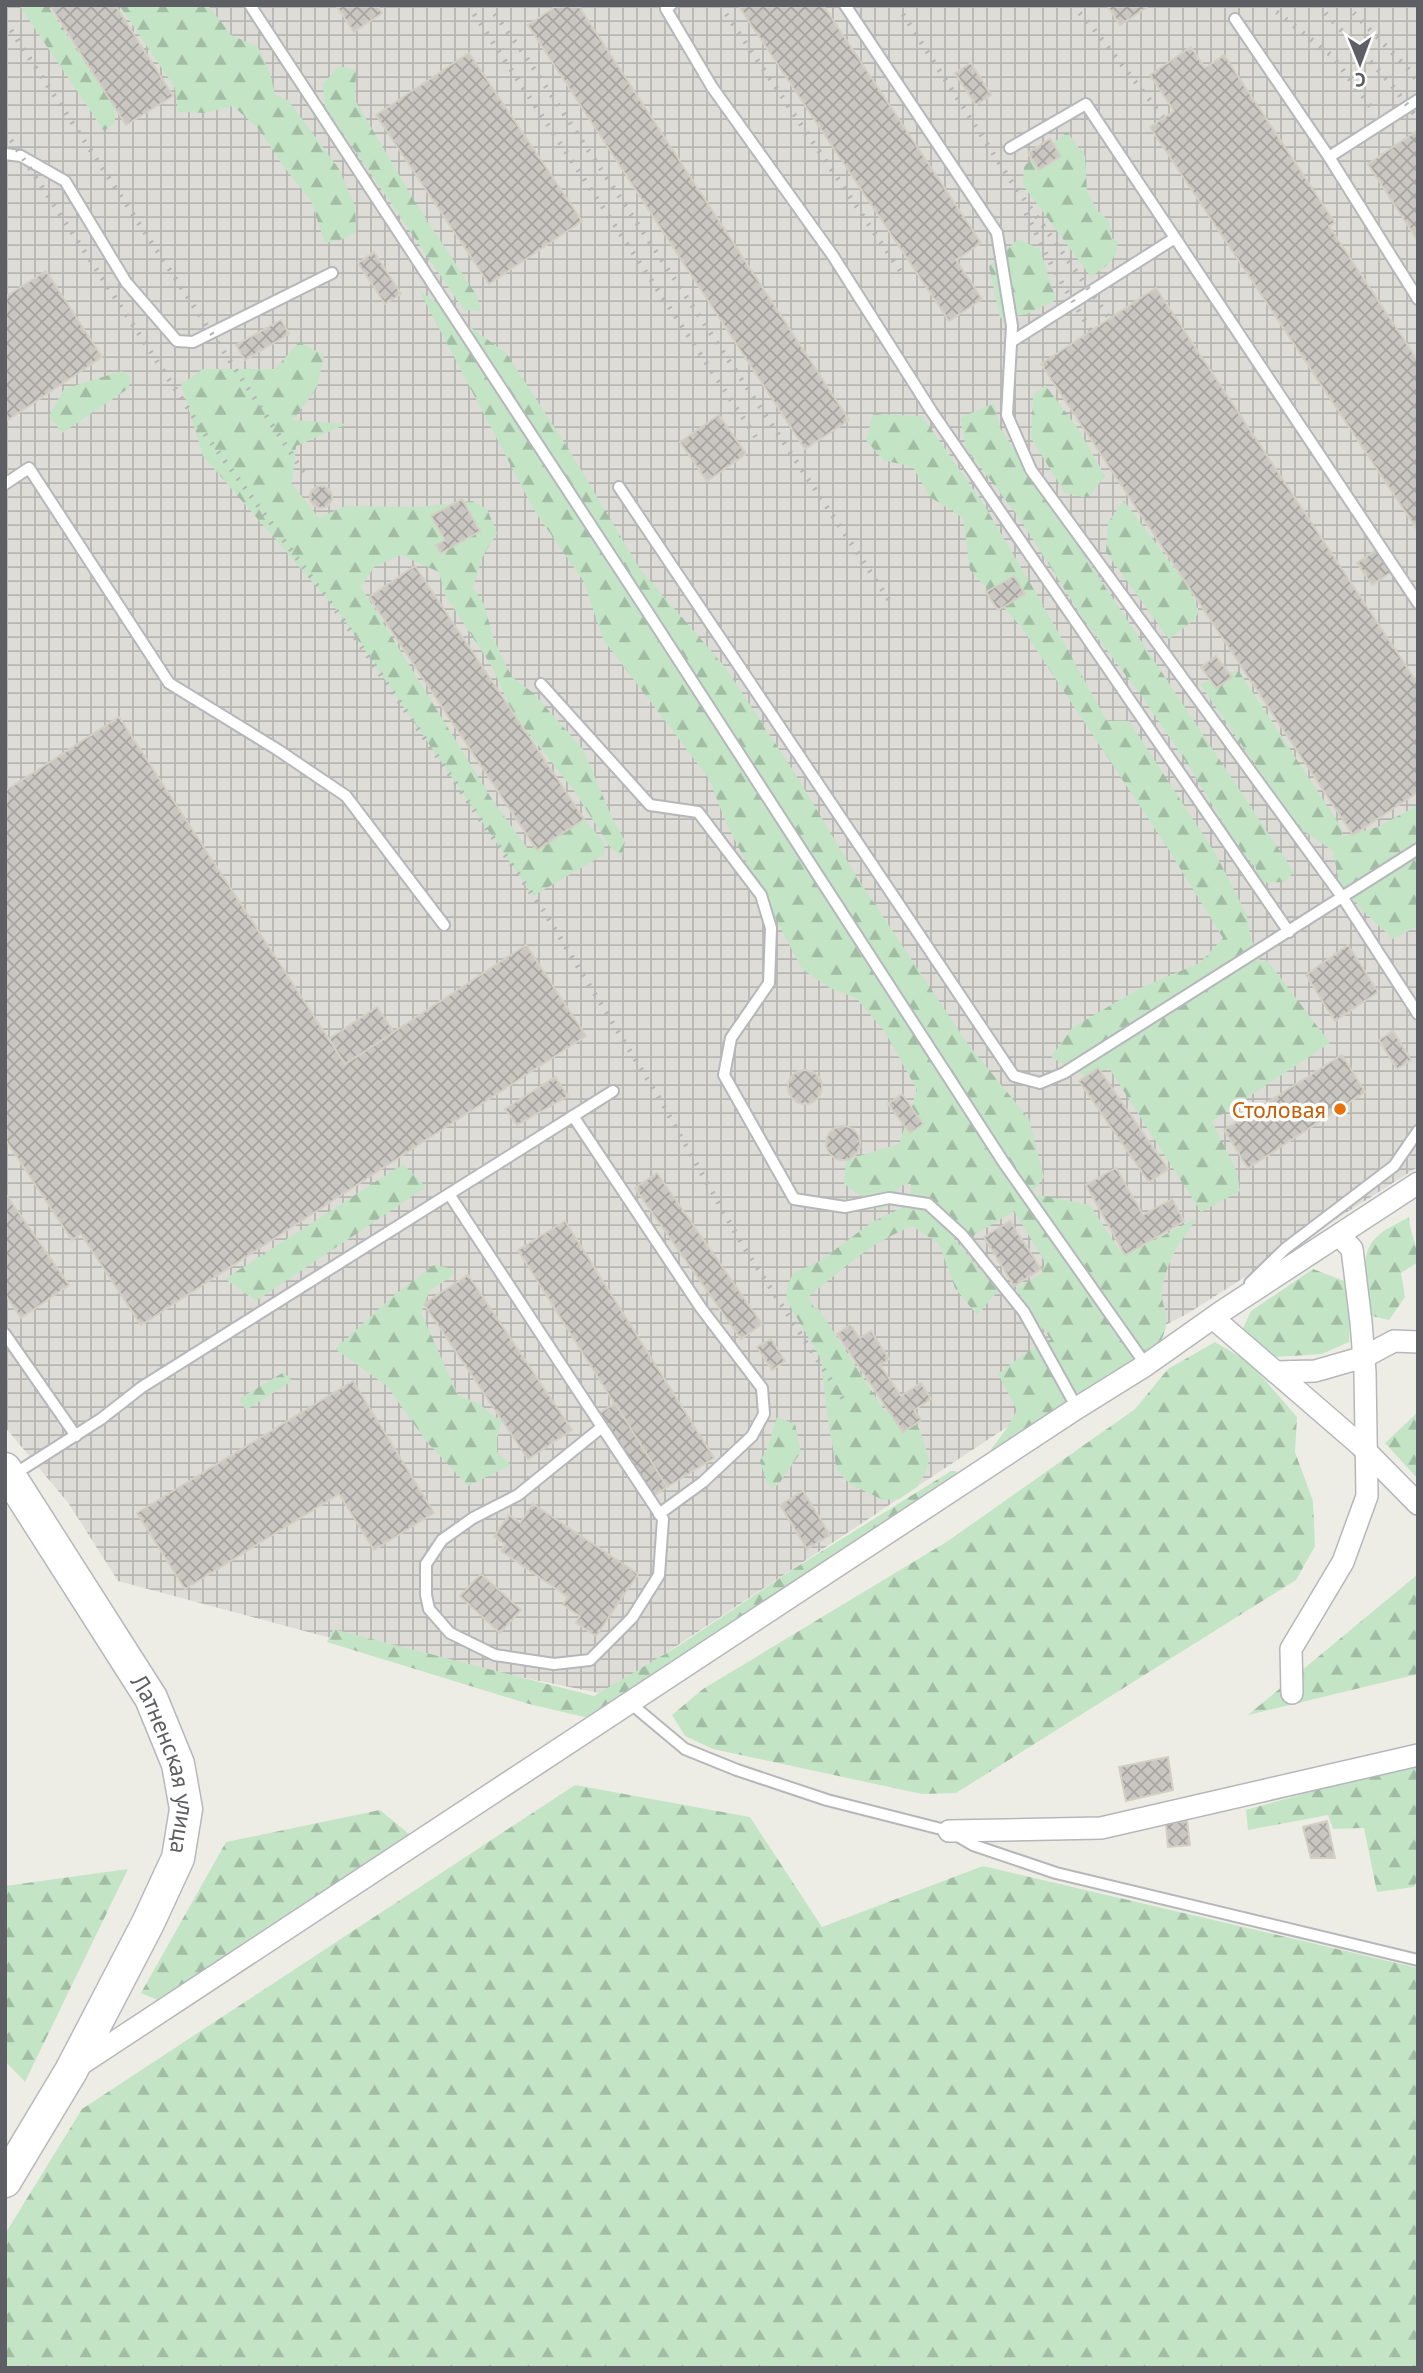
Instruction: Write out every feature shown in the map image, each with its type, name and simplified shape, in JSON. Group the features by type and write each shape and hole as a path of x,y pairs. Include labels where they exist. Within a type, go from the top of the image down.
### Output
{"street":[{"path":"71,2071 1146,1365 1418,1183"},
{"path":"1292,1693 1291,1649 1343,1562 1367,1496 1364,1357 1352,1249 1339,1235"},
{"path":"1217,1315 1275,1371 1368,1452 1418,1504"},
{"path":"1275,1371 1315,1371 1364,1357 1394,1341 1418,1342"},
{"name":"Латненская улица","path":"5,2181 71,2071 148,1923 178,1858 186,1809 178,1764 151,1698 8,1473"},
{"path":"949,1831 1101,1828 1418,1755"}],"lane":[{"path":"250,5 638,597 1004,1163 1146,1365"},
{"path":"671,5 666,9 712,87 833,256 932,412 1289,932"},
{"path":"845,5 997,233 1012,326 1007,415 1031,470 1343,898 1418,1014"},
{"path":"1235,19 1329,157 1418,299"},
{"path":"1329,157 1418,100"},
{"path":"1010,148 1086,104 1418,603"},
{"path":"5,154 21,156 65,181 126,282 177,341 193,342 332,273"},
{"path":"1011,342 1175,238"},
{"path":"5,484 29,468 169,683 278,750 346,796 444,925"},
{"path":"619,486 1014,1076 1040,1083 1064,1073 1418,849"},
{"path":"541,684 650,805 698,812 761,895 771,928 769,984 732,1038 724,1075 794,1199 845,1207 889,1198 928,1205 962,1235 1024,1311 1077,1408"},
{"path":"8,1473 76,1436 142,1387 613,1091"},
{"path":"573,1116 701,1308 762,1388 764,1414 752,1436 703,1482 659,1514"},
{"path":"1217,1315 1286,1248 1394,1166 1418,1131"},
{"path":"449,1194 663,1519 659,1575 632,1618 590,1660 554,1664 495,1654 450,1633 429,1609 426,1595 426,1564 442,1540 473,1518 518,1495 602,1427"},
{"path":"5,1334 76,1436"},
{"path":"630,1703 685,1749 737,1770 827,1800 949,1831 973,1845 1056,1873 1418,1960"}],"shaded area":[{"path":"5,5 1418,5 1418,1167 1187,1314 1146,1335 604,1694 338,1640 118,1581 69,1504 5,1427"}],"green space":[{"path":"19,5 47,5 114,107 115,123 104,131"},
{"path":"119,5 208,5 231,35 258,47 270,73 275,95 288,100 339,169 355,206 356,232 341,240 325,243 311,201 259,129 233,106 205,113 178,112 175,88"},
{"path":"339,66 356,70 355,100 415,202 477,296 481,311 464,310 325,107 323,84"},
{"path":"1067,132 1085,156 1087,191 1097,210 1109,221 1111,238 1117,240 1114,257 1091,277 1023,185 1024,166"},
{"path":"1018,239 1040,249 1056,300 1027,314 1000,318 989,266"},
{"path":"419,290 506,353 568,448 640,569 725,667 796,775 858,879 967,1043 1029,1119 1044,1177 1028,1198 1039,1195 1090,1205 1118,1248 1126,1255 1197,1218 1170,1261 1162,1295 1166,1315 1164,1334 1149,1357 996,1460 991,1449 1017,1410 998,1374 1024,1354 1051,1339 1031,1314 1016,1288 1042,1273 1045,1262 1014,1211 971,1237 942,1224 998,1291 977,1315 955,1288 939,1244 912,1226 870,1248 808,1297 815,1309 818,1308 884,1410 919,1427 929,1458 927,1471 917,1487 899,1499 883,1500 850,1484 837,1471 821,1359 786,1299 788,1285 793,1273 820,1261 872,1222 910,1204 911,1183 901,1186 881,1210 844,1184 846,1160 899,1144 917,1090 885,1032 856,998 830,988 802,969 727,825 709,779 603,639 584,582 534,510"},
{"path":"299,342 324,355 317,388 293,420 347,424 296,446 292,484 319,518 345,506 420,507 472,501 487,509 497,533 482,558 473,588 484,604 494,640 512,677 533,693 583,749 613,820 625,841 622,856 610,847 575,792 513,713 491,665 445,595 439,572 401,555 374,567 361,587 493,801 528,849 548,843 584,819 604,842 605,854 533,896 340,614 203,456 181,384 203,369 275,369"},
{"path":"122,371 130,377 129,388 62,433 49,416 64,389"},
{"path":"1045,385 1079,430 1105,476 1088,498 1065,493 1031,438 1033,396"},
{"path":"994,403 1000,428 1294,872 1284,882 1256,883 1256,868 1237,846 1190,768 1143,698 1084,620 1020,519 966,448 960,418"},
{"path":"873,414 922,416 983,503 1107,721 1129,721 1215,853 1247,915 1250,935 1261,963 1267,960 1330,1043 1212,1121 1237,1172 1240,1191 1201,1212 1109,1068 1086,1077 1051,1057 1072,1028 1140,988 1200,963 1223,938 1167,847 1022,628 970,570 963,518 930,497 913,467 883,460 866,440"},
{"path":"1124,501 1187,585 1199,611 1194,620 1169,639 1106,552 1108,522"},
{"path":"1238,670 1341,827 1341,837 1378,827 1418,805 1418,926 1393,939 1364,912 1339,882 1333,851 1298,827 1200,684"},
{"path":"403,1164 426,1187 256,1301 225,1279"},
{"path":"1409,1217 1418,1262 1401,1273 1405,1297 1389,1320 1372,1316 1365,1272 1368,1251 1380,1234"},
{"path":"434,1265 454,1269 451,1277 430,1290 421,1313 458,1395 480,1404 502,1420 497,1452 511,1465 468,1486 426,1441 387,1386 335,1349 393,1296"},
{"path":"1313,1269 1344,1281 1350,1310 1349,1342 1322,1354 1275,1357 1242,1330 1251,1311"},
{"path":"1215,1342 1249,1362 1297,1417 1295,1452 1313,1501 1315,1546 1296,1580 956,1793 922,1794 713,1749 685,1736 672,1715 703,1689 948,1541 1135,1409 1168,1369"},
{"path":"284,1372 292,1381 246,1410 239,1399"},
{"path":"1418,1412 1418,1479 1385,1443"},
{"path":"777,1417 795,1424 801,1452 778,1485 771,1488 760,1461 767,1449"},
{"path":"951,1471 956,1471 957,1481 597,1720 529,1704 327,1642 333,1629 594,1696 680,1645 795,1568"},
{"path":"1418,1574 1418,1674 1248,1715"},
{"path":"1418,1762 1418,1878 1414,1887 1377,1892 1364,1828 1333,1829 1328,1815 1248,1830 1246,1810"},
{"path":"575,1785 750,1817 822,1927 983,1866 1418,1968 1418,2368 5,2368 5,2234 82,2109"},
{"path":"380,1810 409,1834 165,2003 141,1993 226,1842"},
{"path":"128,1869 25,2082 5,2061 5,1886"}],"building":[{"path":"50,5 115,5 173,96 126,125"},
{"path":"336,5 377,5 382,13 354,32"},
{"path":"558,5 578,5 849,420 805,449 528,25"},
{"path":"738,5 823,5 981,243 956,260 982,299 949,321"},
{"path":"1107,5 1150,5 1120,25"},
{"path":"1191,47 1205,68 1224,55 1335,223 1329,226 1418,361 1418,531 1150,127 1174,111 1150,75"},
{"path":"469,53 582,221 489,284 376,115"},
{"path":"971,63 991,95 976,105 955,73"},
{"path":"1418,130 1418,241 1368,164"},
{"path":"1050,139 1061,156 1039,170 1028,153"},
{"path":"374,252 401,294 385,304 358,263"},
{"path":"46,271 102,357 5,422 5,297"},
{"path":"1156,288 1418,684 1418,792 1353,835 1041,364"},
{"path":"281,320 289,334 245,360 236,345"},
{"path":"719,415 746,454 707,481 680,442"},
{"path":"321,486 329,489 332,497 329,505 321,508 313,505 310,497 313,489"},
{"path":"462,499 480,531 441,553 436,545 445,540 431,516"},
{"path":"1376,550 1391,572 1372,585 1357,563"},
{"path":"415,566 584,819 537,850 369,597"},
{"path":"1014,576 1025,594 998,610 986,592"},
{"path":"1216,656 1232,677 1216,688 1201,667"},
{"path":"119,717 345,1064 526,945 586,1036 141,1325 81,1234 72,1240 5,1139 5,791"},
{"path":"1348,945 1378,992 1335,1021 1306,975"},
{"path":"377,1007 394,1032 345,1064 329,1039"},
{"path":"1393,1031 1411,1060 1397,1069 1379,1040"},
{"path":"1342,1055 1365,1092 1248,1168 1224,1130"},
{"path":"1098,1068 1168,1169 1149,1182 1079,1081"},
{"path":"805,1070 817,1075 822,1087 817,1099 805,1104 793,1099 788,1087 793,1075"},
{"path":"555,1077 568,1096 517,1125 505,1109"},
{"path":"902,1094 923,1124 910,1133 888,1104"},
{"path":"843,1126 855,1131 860,1143 855,1155 843,1160 831,1155 826,1143 831,1131"},
{"path":"1116,1168 1143,1215 1172,1199 1184,1221 1125,1255 1086,1185"},
{"path":"657,1173 762,1324 741,1339 635,1188"},
{"path":"5,1193 69,1285 21,1318 5,1294"},
{"path":"565,1221 714,1458 667,1487 518,1250"},
{"path":"1010,1221 1041,1269 1014,1286 984,1237"},
{"path":"468,1275 572,1430 528,1459 424,1304"},
{"path":"850,1325 860,1338 871,1331 889,1359 880,1365 901,1396 921,1383 931,1399 914,1410 921,1420 903,1432 837,1334"},
{"path":"771,1339 785,1361 772,1370 757,1347"},
{"path":"353,1381 434,1513 374,1550 339,1494 185,1589 137,1513"},
{"path":"615,1403 667,1487 653,1496 600,1413"},
{"path":"803,1491 830,1535 807,1549 780,1505"},
{"path":"533,1504 638,1574 596,1636 576,1623 580,1616 563,1605 568,1597 501,1551 505,1544 494,1537 509,1515 520,1523"},
{"path":"481,1574 521,1610 500,1633 460,1596"},
{"path":"1168,1757 1173,1790 1126,1801 1119,1767"},
{"path":"1187,1820 1190,1845 1168,1847 1166,1824"},
{"path":"1327,1821 1335,1858 1311,1858 1303,1827"}],"railway":[{"path":"468,5 759,442"},
{"path":"488,5 526,57 891,603"},
{"path":"720,5 903,275"},
{"path":"897,5 1009,178 1110,319"},
{"path":"1072,5 1163,117"},
{"path":"1268,5 1332,56 1374,111"},
{"path":"1318,5 1391,84 1418,119"},
{"path":"1346,5 1418,82"},
{"path":"5,21 306,476"},
{"path":"5,131 207,437 343,620 543,910 659,1098 743,1246 845,1402"},
{"path":"1026,213 1054,270 1091,331"}],"place":[{"name":"Столовая","path":"1340,1109"}]}
